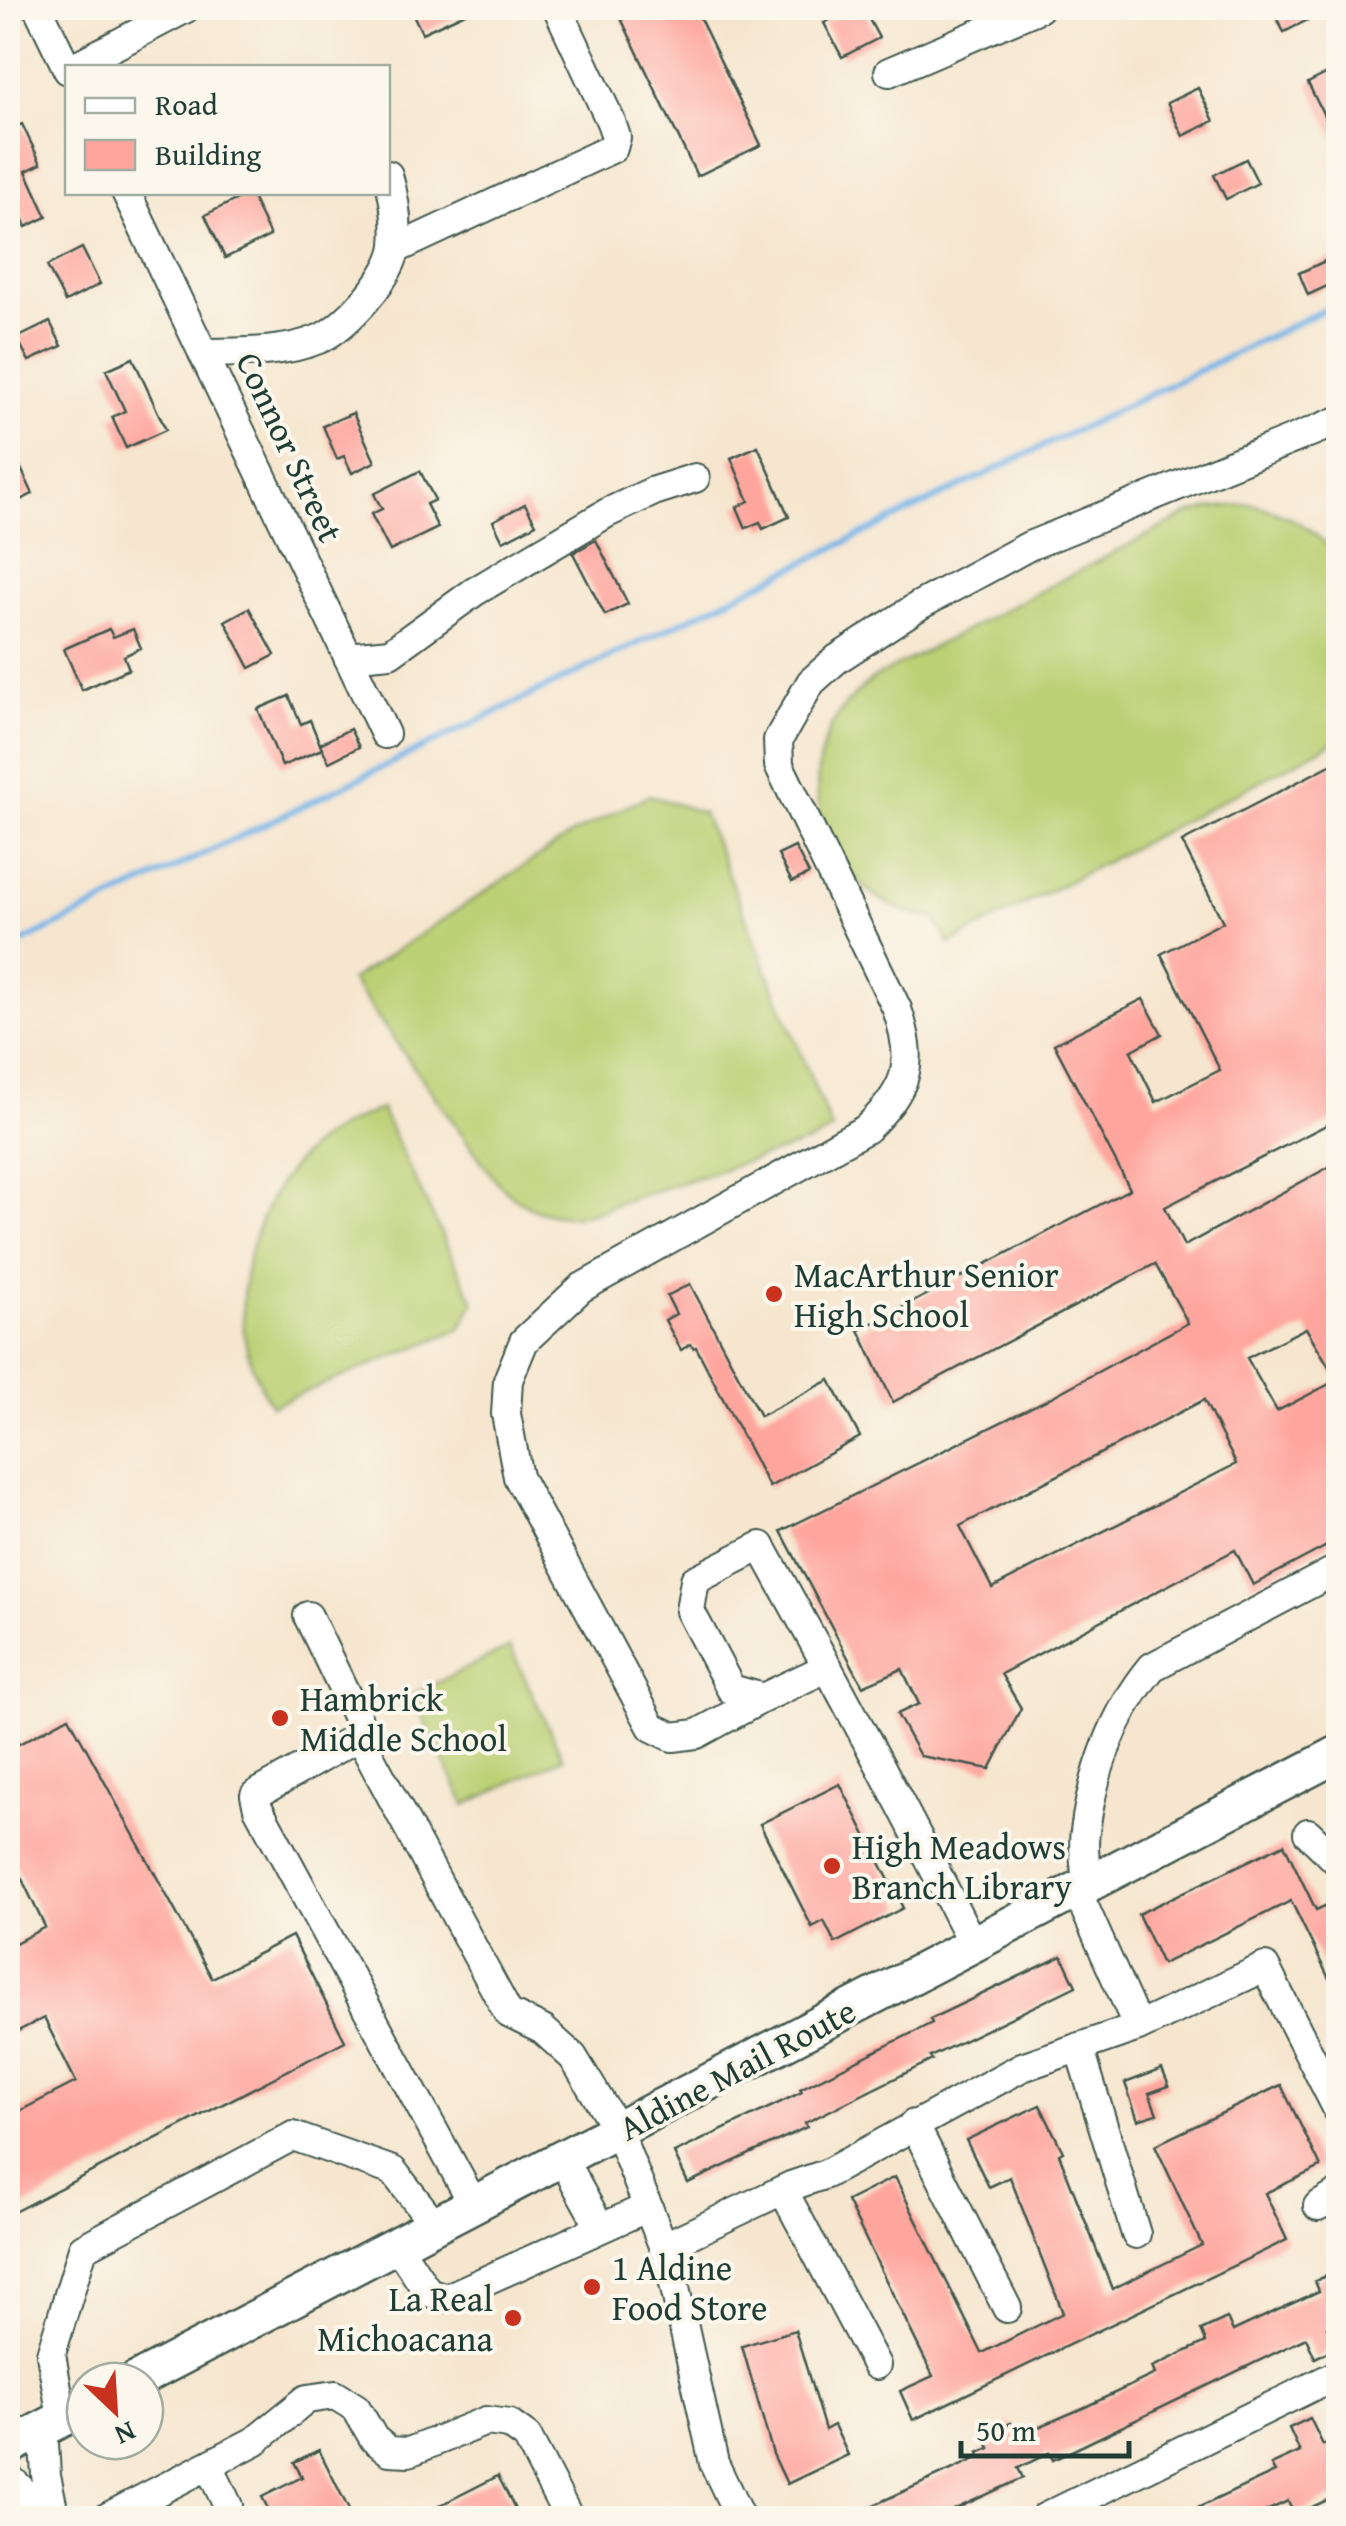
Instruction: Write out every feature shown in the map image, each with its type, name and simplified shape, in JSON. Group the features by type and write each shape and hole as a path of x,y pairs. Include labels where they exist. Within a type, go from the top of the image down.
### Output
{"main road":[{"name":"Aldine Mail Route","path":"165,2365 1338,1754"},
{"path":"8,2446 63,2418"}],"street":[{"path":"38,8 68,65"},
{"path":"76,65 186,8"},
{"path":"890,72 1039,8"},
{"path":"396,248 614,148 612,122 559,11"},
{"path":"203,353 286,348 330,334 356,313 376,288 396,248 390,182"},
{"name":"Connor Street","path":"129,195 385,734"},
{"path":"828,1667 697,1734 673,1737 652,1728 518,1477 506,1414 508,1380 524,1341 581,1288 866,1129 903,1085 908,1066 907,1039 897,1009 779,764 778,740 811,682 837,658 920,605 1030,546 1338,420"},
{"path":"348,658 390,653 465,598 607,512 695,478"},
{"path":"762,1698 731,1689 690,1611 695,1580 762,1546 896,1790 973,1945"},
{"path":"1138,2027 1082,1888 1084,1833 1106,1744 1130,1694 1152,1667 1338,1569"},
{"path":"308,1616 358,1720 359,1736 508,2013 543,2030 573,2056 618,2131 664,2246 714,2463 740,2518"},
{"path":"359,1736 255,1795 258,1808 474,2205"},
{"path":"1308,1832 1338,1862"},
{"path":"664,2246 826,2174 1022,2066 1138,2027 1265,1967 1338,2110"},
{"path":"1079,2048 1136,2234"},
{"path":"914,2124 1008,2308"},
{"path":"53,2518 63,2418 51,2354 83,2248 293,2136 392,2171 434,2225"},
{"path":"563,2160 600,2226"},
{"path":"783,2190 876,2365"},
{"path":"397,2244 428,2292 447,2298 648,2207"},
{"path":"1044,2518 1338,2374"},
{"path":"106,2518 255,2441 307,2399 335,2395 356,2408 374,2439 389,2451 409,2452 486,2421 509,2424 527,2437 569,2518"},
{"path":"208,2466 228,2506 228,2518"},
{"path":"8,2477 53,2518"}],"green space":[{"path":"1251,504 1299,523 1338,557 1338,740 949,944 935,918 904,911 876,897 853,876 835,852 823,824 818,794 819,762 829,731 860,690 874,678 1188,514"},
{"path":"649,795 703,813 832,1130 812,1141 602,1210 568,1216 536,1210 506,1191 493,1177 351,980 574,833"},
{"path":"381,1109 474,1302 460,1329 271,1406 251,1364 243,1322 243,1293 255,1235 281,1181 299,1159 334,1131"},
{"path":"510,1647 563,1758 465,1805 412,1695"}],"building":[{"path":"410,8 476,8 422,33"},
{"path":"616,8 695,8 761,145 697,176"},
{"path":"854,8 863,8 879,38 842,57 824,23"},
{"path":"1271,8 1331,8 1284,32"},
{"path":"1338,68 1338,144 1308,83"},
{"path":"1198,88 1214,121 1183,136 1167,103"},
{"path":"22,124 41,164 26,171 47,217 26,227 18,208 8,213 8,130"},
{"path":"1246,159 1258,183 1226,199 1214,175"},
{"path":"251,195 270,236 225,258 205,215"},
{"path":"82,248 100,284 65,302 47,266"},
{"path":"1338,255 1338,281 1308,295 1299,273"},
{"path":"50,322 62,346 29,361 17,338"},
{"path":"133,358 166,430 126,448 112,417 125,411 106,370"},
{"path":"353,413 375,462 352,473 344,456 337,459 323,426"},
{"path":"8,441 33,494 8,506"},
{"path":"758,446 789,517 763,529 760,522 746,528 737,507 749,501 731,458"},
{"path":"420,471 435,500 426,504 438,528 390,551 371,514 382,509 374,494"},
{"path":"525,504 536,524 503,541 493,521"},
{"path":"596,540 628,604 605,615 573,553"},
{"path":"249,608 275,655 250,668 225,621"},
{"path":"109,629 113,637 133,629 141,648 124,656 129,669 82,690 64,649"},
{"path":"289,696 301,724 310,720 322,749 282,766 258,709"},
{"path":"350,729 359,747 329,762 320,744"},
{"path":"1338,761 1338,1119 1165,1207 1184,1246 1338,1162 1338,1540 1253,1585 1235,1550 1001,1674 1021,1708 990,1769 920,1756 897,1714 919,1704 902,1669 863,1686 781,1531 1044,1401 1188,1323 1155,1264 893,1402 859,1330 1130,1189 1054,1044 1143,999 1162,1034 1131,1051 1156,1102 1220,1070 1161,954 1223,922 1182,842","holes":["1306,1328 1337,1380 1277,1411 1247,1358","1204,1400 1236,1464 992,1588 960,1526"]},
{"path":"795,847 809,874 792,882 778,855"},
{"path":"690,1284 760,1416 830,1380 860,1437 769,1487 696,1347 691,1344 681,1350 665,1320 676,1314 667,1296"},
{"path":"69,1717 212,1978 292,1936 345,2041 8,2215 8,2117 76,2082 44,2018 8,2036 8,1947 45,1927 8,1850 8,1750"},
{"name":"High Meadows Branch Library","path":"840,1784 903,1908 835,1943 824,1921 812,1927 760,1824"},
{"path":"1284,1844 1316,1910 1338,1900 1338,1997 1291,1901 1162,1964 1138,1914"},
{"path":"1062,1956 1076,1986 930,2057 932,2060 805,2123 807,2127 688,2183 674,2153 802,2092 800,2089 932,2023 930,2019"},
{"path":"1162,2069 1169,2086 1149,2093 1157,2114 1138,2120 1125,2083"},
{"path":"1281,2085 1321,2167 1265,2193 1287,2240 913,2420 900,2391 933,2376 847,2201 895,2177 982,2353 1063,2313 1010,2177 989,2187 966,2140 1040,2105 1063,2152 1059,2154 1112,2289 1202,2245 1155,2145"},
{"path":"1338,2270 1338,2321 1327,2327 1336,2348 1315,2358 1306,2338 1053,2460 1049,2453 1018,2468 1023,2478 936,2518 845,2518 980,2457 978,2453 990,2448 984,2436 1011,2423 1018,2436 1083,2408 1155,2374 1152,2367 1206,2342 1201,2330 1227,2318 1233,2331 1319,2291 1315,2281"},
{"path":"795,2330 825,2430 834,2425 848,2455 787,2484 773,2454 742,2346"},
{"path":"1310,2418 1323,2445 1338,2438 1338,2495 1295,2515 1288,2501 1251,2518 1176,2518 1275,2472 1271,2465 1300,2452 1289,2428"},
{"path":"319,2450 353,2518 273,2518 262,2497 302,2477 294,2462"},
{"path":"498,2476 520,2518 415,2518"}],"waterway":[{"path":"8,949 1338,303"}],"place":[{"name":"MacArthur Senior High School","path":"774,1294"},
{"name":"Hambrick Middle School","path":"280,1718"},
{"name":"High Meadows Branch Library","path":"832,1866"},
{"name":"1 Aldine Food Store","path":"592,2287"},
{"name":"La Real Michoacana","path":"513,2318"}]}
